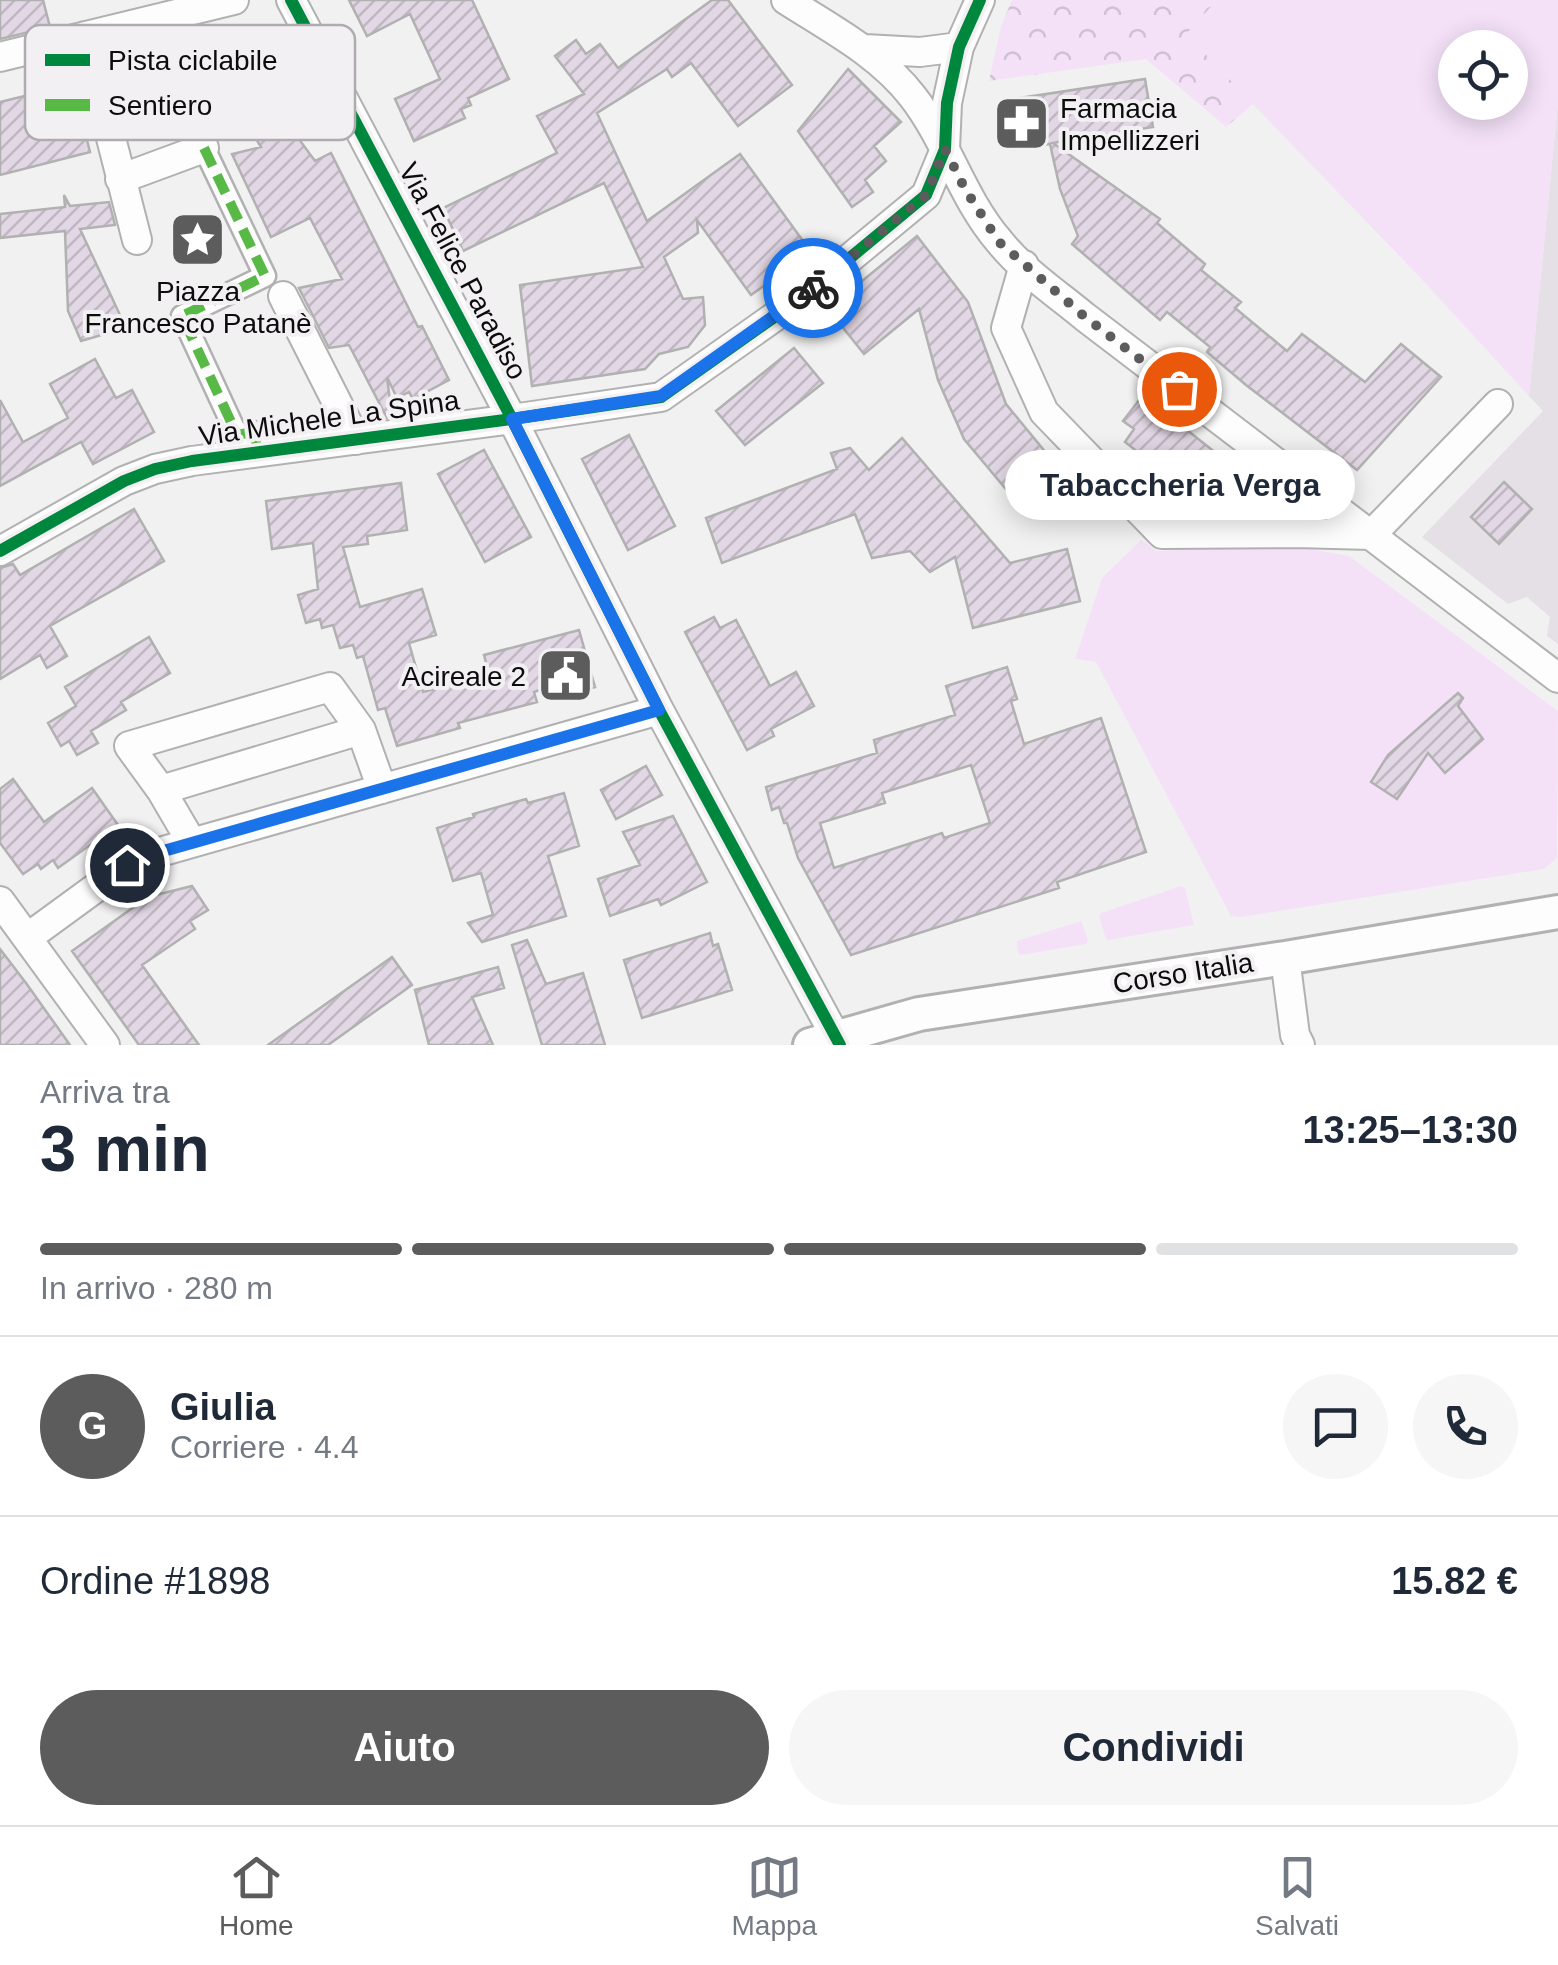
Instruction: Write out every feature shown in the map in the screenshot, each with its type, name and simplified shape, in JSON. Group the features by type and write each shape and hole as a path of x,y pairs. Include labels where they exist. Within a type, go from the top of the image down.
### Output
{"street":[{"path":"131,25 234,0"},
{"name":"Via Felice Paradiso","path":"291,0 304,25"},
{"path":"786,0 864,49 912,96 987,225 1024,265 1085,317 1558,678"},
{"path":"945,149 947,103 959,47 980,0"},
{"path":"864,49 920,52 959,47"},
{"path":"0,57 25,51"},
{"name":"Via Felice Paradiso","path":"355,121 512,419 828,1042"},
{"path":"110,140 137,240"},
{"path":"200,140 265,276 182,316 237,435 253,432 259,452"},
{"path":"120,179 204,148"},
{"name":"Via Michele La Spina","path":"0,552 124,481 155,469 661,396 804,296 926,195 945,149"},
{"path":"1024,265 1006,328 1044,412 1162,534 1370,536 1498,404"},
{"path":"283,296 356,440"},
{"path":"192,843 129,746 330,687 362,730 382,790"},
{"path":"27,938 127,865 659,710"},
{"path":"160,790 362,730"},
{"path":"0,901 105,1045"},
{"name":"Corso Italia","path":"828,1042 919,1014 1558,912"},
{"path":"1286,958 1300,1045"}],"shaded area":[{"path":"1558,102 1558,644 1547,636 1550,617 1527,597 1508,604 1422,537 1543,411 1529,396"}],"green space":[{"path":"1012,0 1217,0 1186,34 1253,104 1226,127 1146,59 989,81 1001,26"},
{"path":"1217,0 1558,0 1558,102 1529,396 1185,34"},
{"path":"1141,540 1157,551 1289,545 1349,556 1558,711 1557,858 1544,869 1231,916 1096,662 1075,659 1102,578"},
{"path":"1181,886 1185,888 1194,925 1106,939 1101,913"},
{"path":"1081,921 1086,944 1021,955 1018,952 1017,941"}],"building":[{"path":"0,0 43,0 49,25 25,25 25,33 0,39"},
{"path":"349,0 472,0 509,79 468,98 471,105 461,109 465,118 414,141 395,99 440,79 410,14 367,36"},
{"path":"712,0 728,0 792,85 738,126 691,63 672,77 667,69 597,113 647,221 740,154 811,252 751,295 697,220 698,233 664,257 683,299 703,297 705,325 688,347 659,354 645,369 532,386 520,285 643,267 604,183 463,251 443,208 557,153 537,116 584,94 555,56 576,40 586,54 600,44 618,68"},
{"path":"848,69 901,122 874,146 886,161 865,180 873,192 852,207 798,131"},
{"path":"1145,79 1153,127 1053,143 1160,219 1157,223 1205,264 1201,270 1241,302 1235,308 1287,351 1302,334 1365,382 1401,344 1441,377 1357,470 1246,385 1207,352 1210,347 1167,312 1160,320 1072,244 1078,236 1060,189 1050,144 1014,149 1007,100"},
{"path":"25,96 25,140 87,140 90,152 0,175 0,102"},
{"path":"257,140 300,140 315,161 331,153 418,327 422,326 449,380 413,399 409,392 397,398 387,377 392,417 387,418 349,345 329,348 299,288 342,279 310,218 271,237 232,154 261,147"},
{"path":"64,195 70,206 109,202 115,225 80,229 126,328 81,341 68,311 65,231 0,238 0,214 65,207"},
{"path":"917,236 968,302 1006,404 1052,460 1010,494 964,439 938,380 919,309 864,354 828,309"},
{"path":"794,348 823,383 745,445 716,411"},
{"path":"95,359 116,398 132,390 154,432 93,464 81,442 0,486 0,400 23,442 68,418 50,384"},
{"path":"1143,395 1236,469 1207,506 1125,442 1134,429 1123,421"},
{"path":"629,435 675,526 628,550 582,459"},
{"path":"902,438 1010,563 1067,549 1080,601 973,628 955,557 930,572 910,551 872,558 855,514 722,563 706,518 837,469 831,453 850,448 869,470"},
{"path":"484,450 531,537 485,562 438,474"},
{"path":"1504,482 1532,509 1499,544 1471,517"},
{"path":"401,483 407,530 367,536 368,544 343,547 360,607 422,589 436,635 409,643 423,692 489,674 484,655 579,630 595,687 553,698 547,687 534,692 537,702 458,723 460,728 397,746 385,708 378,710 363,656 357,658 353,645 340,648 333,625 322,628 320,619 306,623 298,595 318,589 313,543 272,549 266,501"},
{"path":"134,509 164,561 50,626 67,656 47,668 40,655 0,679 0,568 13,564 20,575"},
{"path":"714,617 720,628 736,620 770,686 796,672 814,706 771,729 774,736 747,750 685,632"},
{"path":"149,637 170,673 121,702 126,710 91,731 98,743 77,755 69,741 61,746 48,723 76,706 65,687"},
{"path":"1007,667 1017,699 1011,701 1024,744 1101,718 1146,852 1057,882 1059,888 851,955 798,858 779,807 772,810 766,787 877,753 874,740 955,715 946,686","holes":["971,765 990,823 944,838 942,833 834,868 820,823 885,803 882,793"]},
{"path":"1458,693 1463,698 1458,706 1483,739 1445,773 1428,753 1397,799 1371,782 1388,755"},
{"path":"646,766 662,795 616,819 601,790"},
{"path":"13,779 44,822 92,788 118,825 58,868 53,860 41,869 38,864 23,874 0,843 0,789"},
{"path":"564,793 579,846 548,856 566,916 482,942 468,923 493,915 481,873 453,881 437,828 526,799 528,803"},
{"path":"673,816 707,882 661,905 658,899 610,916 598,879 640,865 623,832"},
{"path":"192,886 208,910 190,921 195,929 142,965 199,1045 139,1045 72,951 148,897"},
{"path":"710,933 713,946 718,944 732,990 642,1018 624,960"},
{"path":"527,940 546,984 583,973 605,1045 542,1045 512,945"},
{"path":"0,949 26,983 70,1045 0,1045"},
{"path":"392,957 412,985 328,1045 268,1045"},
{"path":"498,967 504,988 472,997 493,1045 429,1045 415,990"}],"marked path":[{"path":"204,148 265,276 182,316 237,435 253,432 259,452"}],"cycle path":[{"path":"291,0 304,25"},
{"path":"0,551 124,481 155,469 661,397 804,296 926,195 945,149 947,103 959,47 980,0"},
{"path":"355,121 659,710 840,1045"}],"way so far":[{"path":"813,288 926,195 945,149 999,242 1085,317 1179,389"}],"place":[{"name":"Farmacia Impellizzeri","path":"1021,124"},
{"name":"Piazza Francesco Patanè","path":"198,240"},
{"name":"Tabaccheria Verga","path":"1179,389"},
{"name":"Acireale 2","path":"565,676"}],"route":[{"path":"127,865 160,852 659,710 512,419 661,396 813,288"}]}
